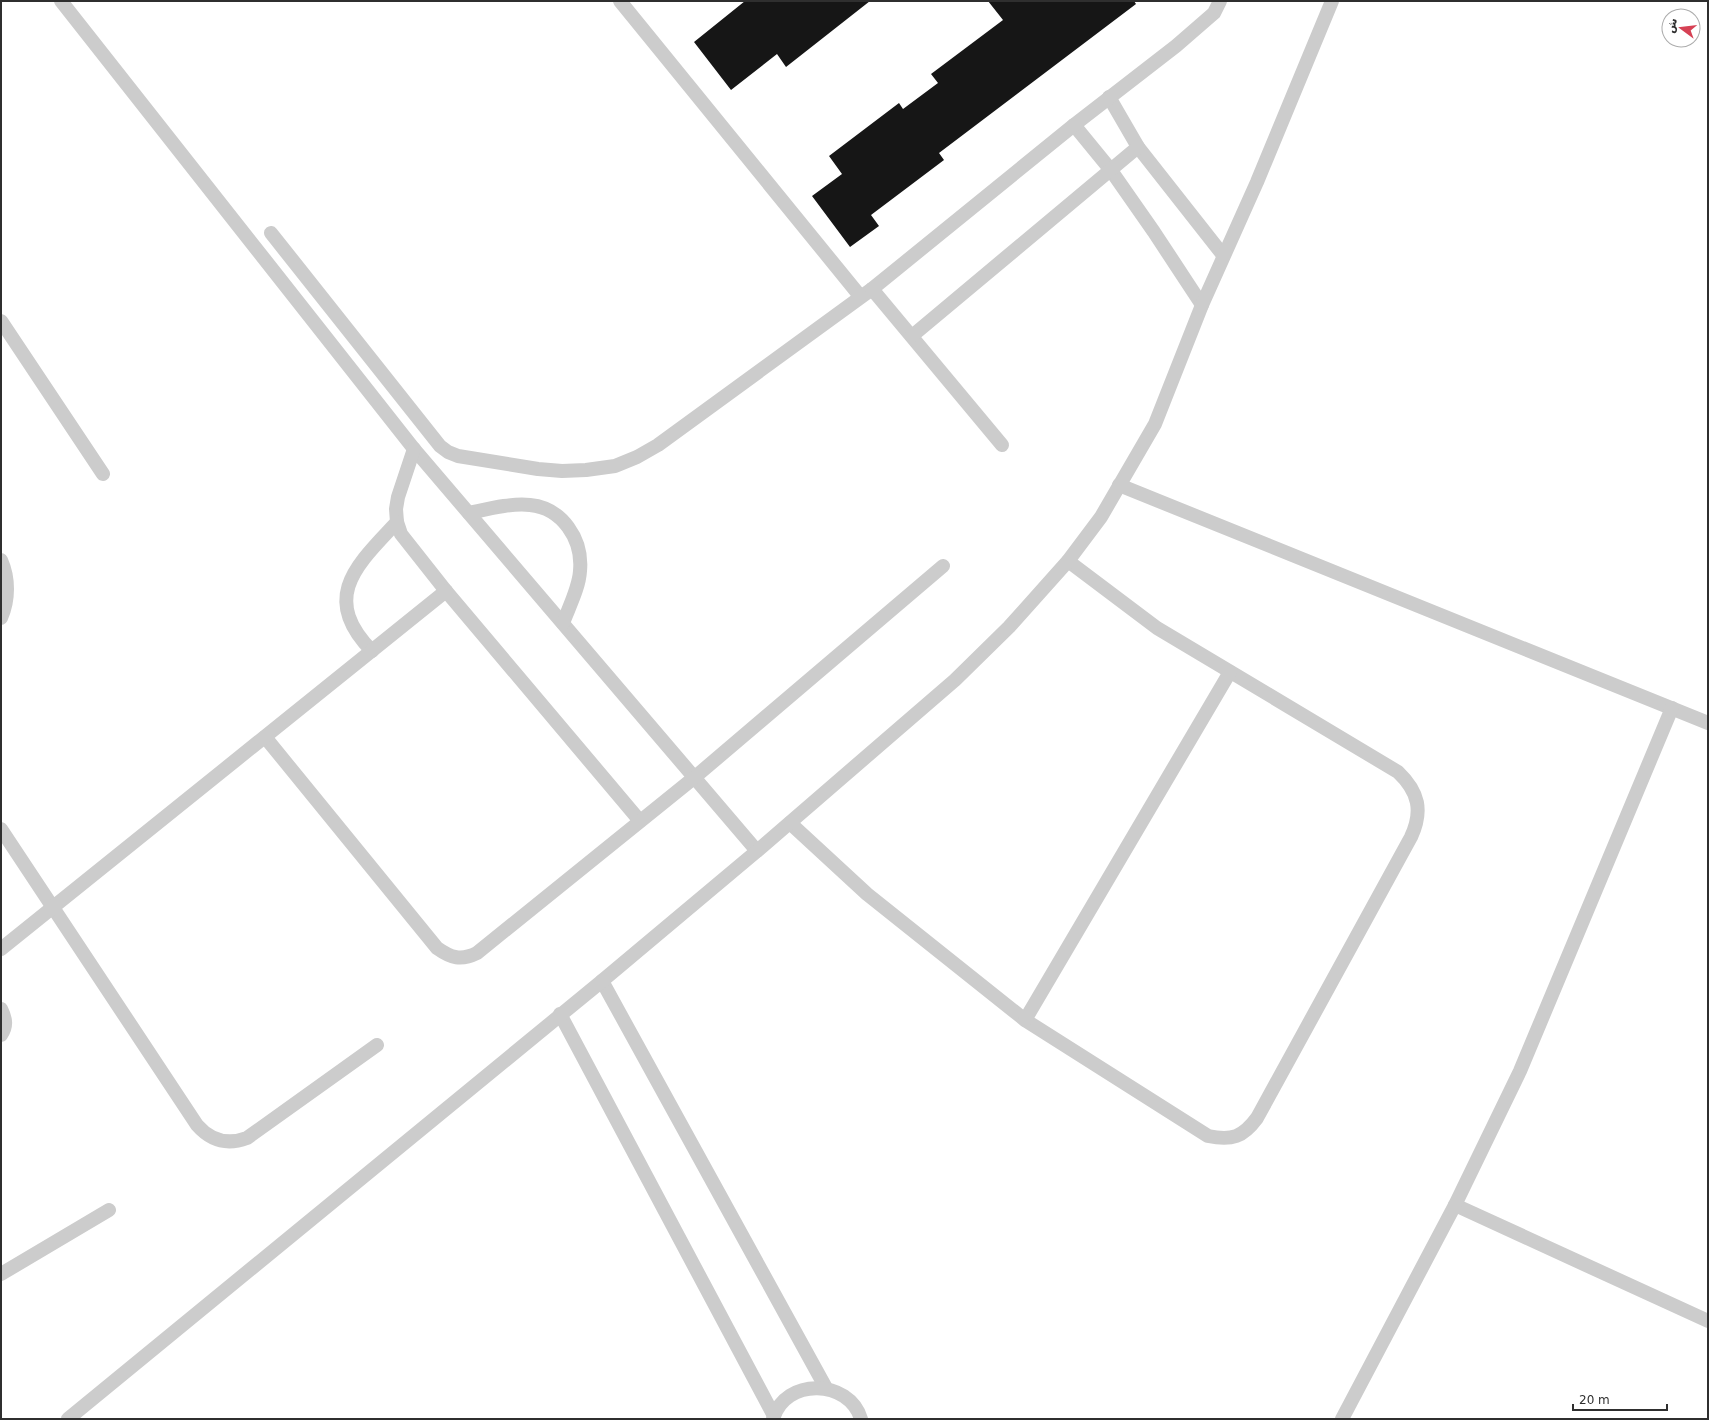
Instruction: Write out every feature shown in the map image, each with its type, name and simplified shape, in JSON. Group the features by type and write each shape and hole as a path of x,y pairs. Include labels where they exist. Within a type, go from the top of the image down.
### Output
{"lane":[{"path":"61,1 414,449 757,851"},
{"path":"620,1 860,296"},
{"path":"271,233 440,446 448,452 458,456 538,469 562,471 586,470 615,466 638,457 658,445 860,296 872,289 1074,125 1192,32 1214,12 1220,1"},
{"path":"68,1419 602,981 757,851 955,680 1009,627 1068,561 1100,517 1155,424 1223,254 1257,182 1332,1"},
{"path":"1109,97 1138,147 1223,254"},
{"path":"1074,125 1110,169 1202,305"},
{"path":"912,336 1138,147"},
{"path":"872,289 1002,445"},
{"path":"1,321 103,474"},
{"path":"414,449 398,497 396,510 397,522 401,534 446,591 640,822"},
{"path":"1119,485 1672,708 1707,719"},
{"path":"469,512 514,505 530,505 545,508 559,516 569,528 577,542 580,557 580,572 563,623"},
{"path":"372,651 361,640 353,627 348,613 346,600 347,586 362,560 397,522"},
{"path":"1,560 6,580 7,595 1,618"},
{"path":"790,822 867,894 1025,1020 1208,1136 1222,1139 1236,1137 1248,1129 1257,1118 1411,837 1416,826 1418,813 1417,801 1413,790 1398,772 1157,628 1068,561"},
{"path":"264,737 437,948 447,955 458,958 468,957 478,953 695,777 943,566"},
{"path":"1,949 446,591"},
{"path":"1025,1020 1230,672"},
{"path":"1347,1417 1455,1205 1520,1072 1672,708"},
{"path":"1,829 197,1125 211,1137 229,1142 247,1138 377,1045"},
{"path":"602,981 826,1388"},
{"path":"1,1009 6,1020 6,1028 1,1035"},
{"path":"560,1014 774,1418"},
{"path":"1455,1205 1708,1321"},
{"path":"1,1274 109,1210"},
{"path":"774,1418 782,1403 795,1393 810,1388 826,1388 841,1394 853,1404 862,1419"}],"building":[{"path":"745,1 870,1 786,67 777,54 731,90 694,42"},
{"path":"988,1 1134,1 1136,4 939,153 944,160 871,215 879,226 850,247 812,196 842,174 829,156 899,103 903,109 938,83 931,74 1003,20"}]}
